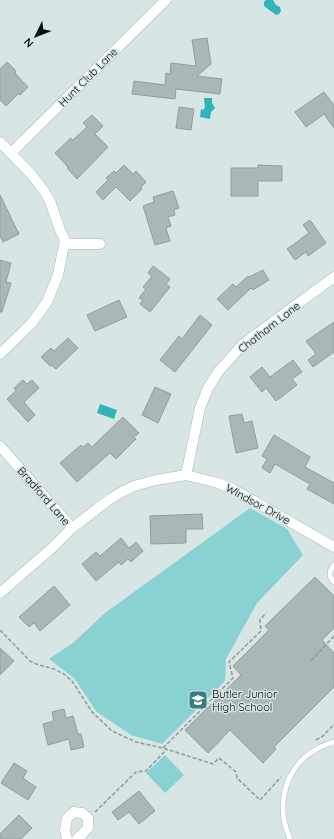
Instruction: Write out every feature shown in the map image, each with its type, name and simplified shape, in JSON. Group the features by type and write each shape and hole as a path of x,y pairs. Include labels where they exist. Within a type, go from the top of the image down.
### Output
{"street":[{"name":"Hunt Club Lane","path":"11,153 166,0"},
{"path":"0,142 31,174 44,191 50,201 65,240 57,279 47,302 30,324 0,354"},
{"path":"64,244 100,244"},
{"name":"Chatham Lane","path":"186,476 200,408 207,391 218,372 243,344 334,277"},
{"name":"Bradford Lane","path":"0,446 72,528"},
{"name":"Windsor Drive","path":"0,593 52,548 72,528 110,499 144,482 156,480 186,476 218,483 234,489 334,547"},
{"path":"66,839 65,830 67,818 74,812 82,813 88,818 88,828 77,839"}],"lane":[{"path":"334,565 330,571 331,579 334,582"},
{"path":"290,839 282,811 288,781 293,772 306,757 323,746 333,742 334,736"}],"path":[{"path":"163,748 233,678 229,662 261,631 260,620 266,613"},
{"path":"0,630 30,661 54,669 64,674 72,681 92,712 112,731 136,742 163,748 213,764 219,758 236,772 237,778 260,800 282,776"},
{"path":"311,660 334,636"},
{"path":"311,743 323,736 334,724"},
{"path":"88,818 136,772 146,771 167,750"}],"shaded area":[{"path":"266,0 273,0 276,5 280,7 281,11 279,14 276,15 264,6 264,2"},
{"path":"204,98 212,98 212,103 215,108 211,112 210,119 200,117 201,109 203,110 205,107"},
{"path":"100,404 117,410 114,419 97,413"},
{"path":"250,508 287,529 303,555 257,603 226,659 225,681 162,744 131,735 97,712 74,678 49,659 73,643 105,613"},
{"path":"165,755 184,775 165,793 146,773"}],"building":[{"path":"207,38 211,64 197,76 222,79 220,94 176,89 175,99 132,94 134,81 165,85 166,73 170,74 171,63 196,66 192,40"},
{"path":"7,62 28,87 20,95 18,94 6,106 0,100 0,69"},
{"path":"324,92 334,105 334,128 324,114 306,127 295,112"},
{"path":"179,107 194,109 191,130 176,128"},
{"path":"92,115 103,126 95,134 108,147 77,179 55,153 71,138 73,140 87,127 83,123"},
{"path":"124,165 133,174 136,171 146,182 141,187 142,189 130,201 116,187 103,200 96,192 108,180 106,178 114,171 116,173"},
{"path":"258,165 282,166 282,181 258,181 258,196 231,196 231,168 258,168"},
{"path":"173,191 179,208 174,210 175,215 168,217 171,226 166,228 170,241 155,245 143,206 154,202 153,197"},
{"path":"0,195 19,234 3,242 0,236"},
{"path":"310,220 326,243 308,256 306,252 295,260 287,249 309,233 303,225"},
{"path":"0,260 11,263 6,282 11,283 2,312 0,312"},
{"path":"153,266 170,279 166,284 170,287 150,312 140,304 143,300 139,298 146,289 143,287 152,276 148,273"},
{"path":"263,270 269,280 253,290 251,288 228,310 217,299 233,284 236,287 248,276 249,277"},
{"path":"119,300 127,317 95,331 87,315"},
{"path":"200,315 212,325 175,372 160,360 179,336 182,339"},
{"path":"334,322 334,352 313,367 308,360 316,354 306,341"},
{"path":"68,338 78,348 56,369 51,365 50,366 41,357 51,348 54,351"},
{"path":"293,360 302,372 292,379 297,385 276,401 266,388 262,392 250,377 262,367 270,377"},
{"path":"23,380 27,384 32,380 39,388 24,402 35,415 28,422 7,399 16,391 14,388"},
{"path":"155,387 171,394 158,423 142,415"},
{"path":"242,414 244,423 252,421 258,448 236,453 229,416"},
{"path":"123,417 139,433 134,437 136,439 116,459 110,453 77,482 60,463 81,445 83,447 88,443 92,447"},
{"path":"274,435 310,457 305,467 334,483 334,504 307,489 310,484 275,464 270,473 262,468 267,459 262,456"},
{"path":"202,514 203,529 186,529 186,543 151,544 150,516"},
{"path":"121,538 129,548 136,542 143,551 131,562 128,559 121,565 119,562 96,581 82,564 96,552 100,556"},
{"path":"315,577 334,596 334,628 322,640 334,653 334,687 274,747 276,749 263,763 230,730 208,753 185,730 241,675 233,666 269,630 265,626"},
{"path":"54,586 70,605 40,631 34,623 29,627 19,617"},
{"path":"0,648 14,661 0,675"},
{"path":"64,709 66,718 73,716 78,734 81,734 84,747 71,750 69,739 48,745 43,724 54,721 52,712"},
{"path":"14,763 27,771 23,778 36,787 28,800 1,783"},
{"path":"139,791 155,811 139,824 129,812 118,820 112,812"},
{"path":"19,815 32,828 21,839 0,839 0,834"}],"place":[{"name":"Butler Junior High School","path":"198,700"}]}
